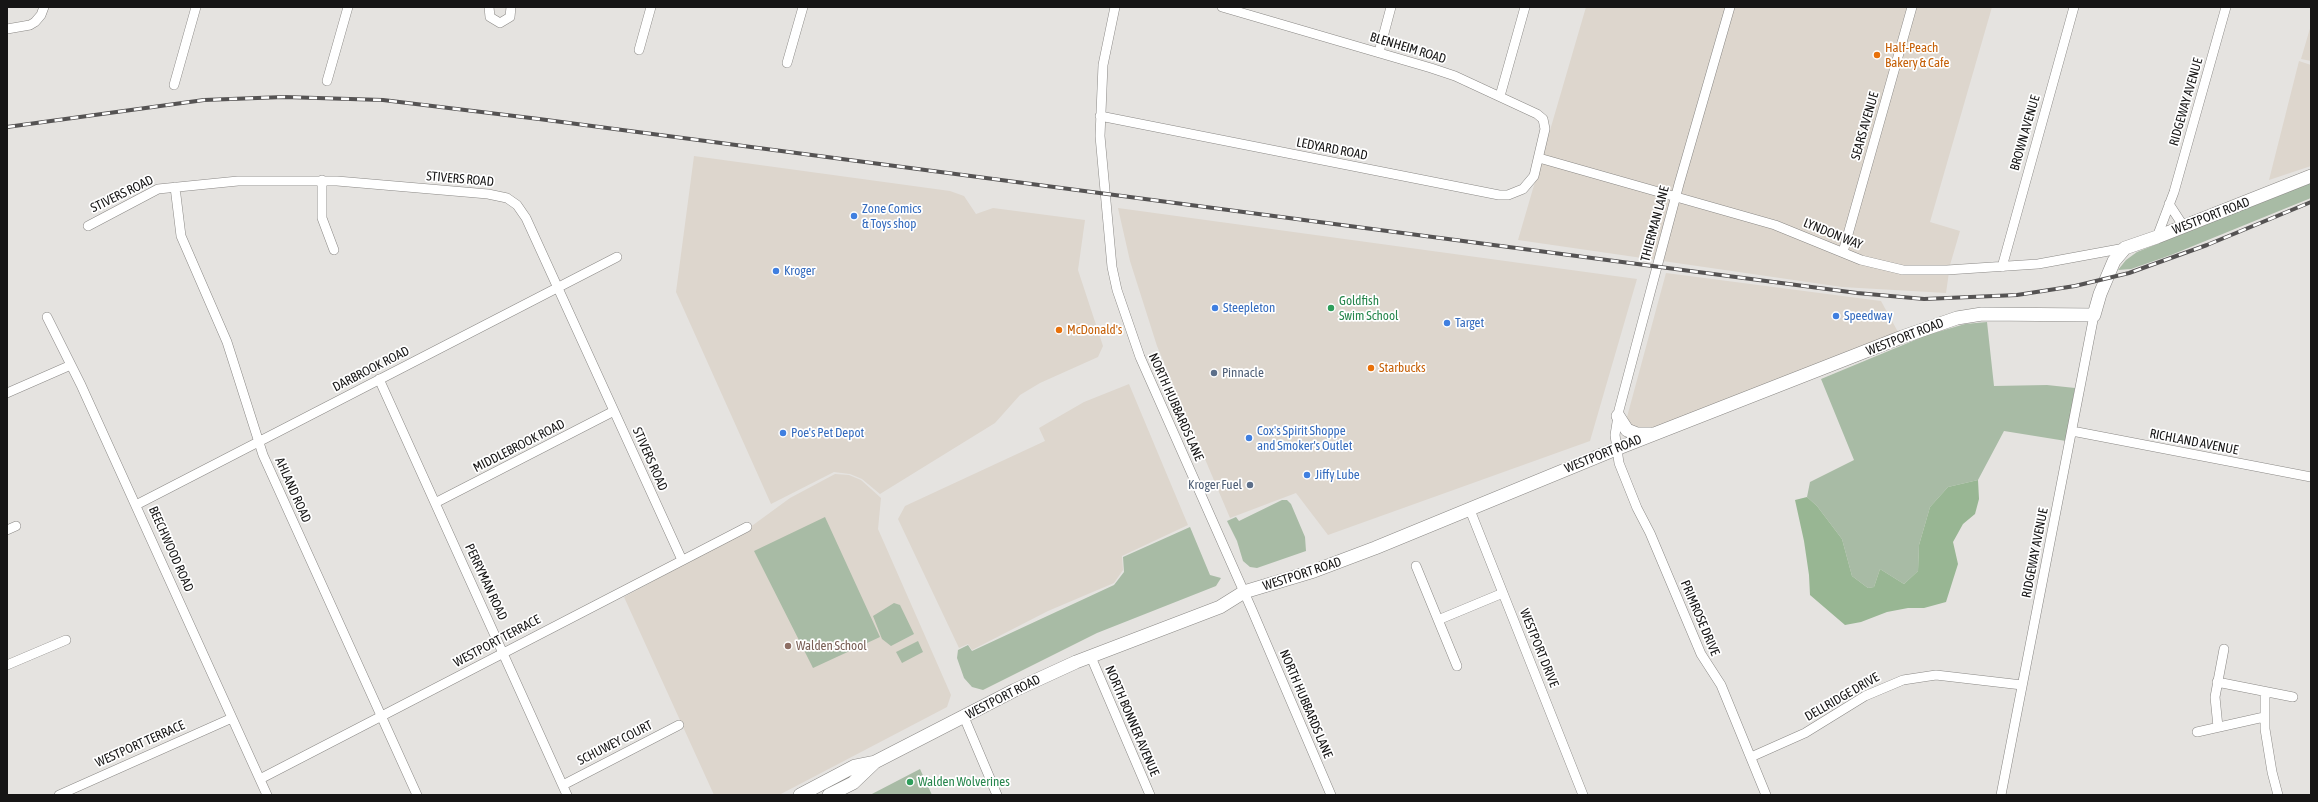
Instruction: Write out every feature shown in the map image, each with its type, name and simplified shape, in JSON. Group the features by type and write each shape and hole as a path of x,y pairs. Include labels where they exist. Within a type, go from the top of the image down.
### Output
{"main road":[{"name":"WESTPORT ROAD","path":"2125,248 2184,227 2311,176"},
{"path":"2094,316 2100,294 2114,261 2125,248"},
{"name":"WESTPORT ROAD","path":"800,795 855,766 875,762 1035,680 1220,607 1244,592 1314,571 1470,510 1653,434 1726,405 1734,404 1909,334 1957,318 1992,313 2094,316"},
{"path":"1618,416 1627,430 1637,434 1653,434"},
{"name":"WESTPORT ROAD","path":"829,795 853,783 875,762"}],"street":[{"path":"7,29 30,25 38,20 44,7"},
{"path":"174,85 196,7"},
{"path":"327,81 348,7"},
{"path":"489,7 490,17 500,22 510,17 511,7"},
{"path":"639,50 651,7"},
{"path":"787,63 803,7"},
{"name":"NORTH HUBBARDS LANE","path":"1115,7 1103,65 1100,116 1103,173 1112,267 1123,309 1140,357 1244,592 1331,795"},
{"name":"BLENHEIM ROAD","path":"1222,7 1379,52 1455,76 1500,96 1537,114 1543,119 1546,129 1539,158"},
{"path":"1254,16 1257,7"},
{"path":"1379,52 1391,7"},
{"path":"1500,96 1525,7"},
{"name":"THIERMAN LANE","path":"1616,449 1615,435 1618,416 1676,197 1730,7"},
{"name":"SEARS AVENUE","path":"1843,252 1912,7"},
{"name":"BROWN AVENUE","path":"2002,267 2074,7"},
{"name":"RIDGEWAY AVENUE","path":"2157,237 2169,204 2226,7"},
{"name":"LEDYARD ROAD","path":"1100,116 1499,196 1508,195 1522,189 1534,176 1539,158"},
{"name":"LYNDON WAY","path":"1539,158 1775,226 1885,267 1903,270 1947,270 2038,264 2125,248"},
{"path":"322,180 322,218 334,250"},
{"name":"STIVERS ROAD","path":"88,226 158,189 238,181 322,180 488,194 507,198 517,205 526,218 682,560"},
{"name":"AHLAND ROAD","path":"175,187 181,236 227,342 258,442 417,795"},
{"path":"2169,204 2184,227"},
{"name":"DARBROOK ROAD","path":"136,505 617,257"},
{"name":"BEECHWOOD ROAD","path":"47,316 136,505 267,795"},
{"name":"RIDGEWAY AVENUE","path":"2001,795 2094,316"},
{"path":"7,393 71,365"},
{"name":"PERRYMAN ROAD","path":"380,379 567,795"},
{"name":"MIDDLEBROOK ROAD","path":"435,503 614,411"},
{"name":"RICHLAND AVENUE","path":"2072,431 2311,477"},
{"name":"PRIMROSE DRIVE","path":"1616,449 1619,463 1634,502 1650,533 1701,654 1720,685 1766,795"},
{"name":"WESTPORT DRIVE","path":"1470,510 1583,795"},
{"path":"7,530 16,526"},
{"name":"WESTPORT TERRACE","path":"260,780 502,652 747,527"},
{"path":"1416,566 1457,666"},
{"path":"1438,620 1503,593"},
{"path":"7,665 66,640"},
{"path":"2218,727 2214,708 2217,682 2224,649"},
{"name":"NORTH BONNER AVENUE","path":"1091,657 1150,795"},
{"name":"DELLRIDGE DRIVE","path":"1751,757 1805,733 1865,696 1902,680 1936,675 2022,685"},
{"path":"2217,682 2293,697"},
{"path":"2266,692 2264,717 2272,772 2278,795"},
{"path":"964,717 997,795"},
{"path":"2197,732 2264,717"},
{"name":"WESTPORT TERRACE","path":"59,795 232,718"},
{"name":"SCHUWEY COURT","path":"563,785 679,725"}],"shaded area":[{"path":"1586,7 1992,7 1930,222 1960,231 1950,265 1946,293 1842,287 1518,240"},
{"path":"2311,25 2311,61 2301,59"},
{"path":"2299,61 2311,65 2311,166 2269,180"},
{"path":"694,156 950,191 964,196 976,214 993,208 1085,220 1078,270 1103,346 1098,357 1040,383 1020,395 995,423 880,494 862,479 850,474 834,472 771,504 676,292"},
{"path":"1118,208 1637,279 1590,441 1328,535 1296,493 1230,518 1157,346 1130,261"},
{"path":"1666,273 1881,301 1898,332 1648,431 1632,427 1627,417"},
{"path":"1129,384 1188,525 1122,556 1123,570 1114,583 1048,611 972,650 968,644 959,648 898,519 905,506 1045,441 1039,428 1084,402"},
{"name":"Walden School","path":"835,474 849,475 861,480 881,498 878,529 951,695 947,707 779,795 714,795 624,597 749,528 790,498"}],"green space":[{"path":"2311,183 2311,198 2171,255 2131,269 2118,270 2126,260 2137,252"},
{"path":"1987,322 1994,386 2047,385 2075,388 2066,441 2004,431 1978,480 1948,487 1930,507 1919,545 1918,571 1904,584 1880,569 1874,587 1868,588 1852,576 1842,539 1817,506 1807,497 1810,482 1854,460 1821,379 1927,335 1965,324"},
{"path":"1978,480 1979,499 1975,514 1963,524 1953,542 1958,564 1946,602 1924,608 1908,608 1887,612 1861,622 1845,625 1810,595 1809,575 1804,541 1795,500 1807,497 1817,506 1842,539 1852,576 1868,588 1874,587 1880,569 1904,584 1918,571 1919,545 1930,507 1948,487"},
{"path":"1282,500 1287,500 1291,504 1305,537 1306,551 1257,568 1250,567 1243,561 1237,541 1227,521 1236,517 1239,521"},
{"path":"825,517 880,637 813,668 754,551"},
{"path":"1190,527 1210,575 1221,578 1216,586 1097,633 983,690 972,687 964,678 957,658 958,650 968,645 972,651 1114,585 1124,572 1123,557"},
{"path":"894,603 900,605 914,634 891,646 882,639 873,616"},
{"path":"918,641 923,652 902,663 896,652"},
{"name":"Walden Wolverines","path":"920,769 932,795 870,795"}],"railway":[{"path":"7,127 204,100 284,97 383,100 539,119 1857,293 1924,299 2017,295 2075,286 2129,273 2207,245 2311,202"}],"place":[{"name":"Half-Peach Bakery & Cafe","path":"1877,55"},
{"name":"Zone Comics & Toys shop","path":"854,216"},
{"name":"Kroger","path":"776,271"},
{"name":"Steepleton","path":"1215,308"},
{"name":"Goldfish Swim School","path":"1331,308"},
{"name":"Speedway","path":"1836,316"},
{"name":"Target","path":"1447,323"},
{"name":"McDonald's","path":"1059,330"},
{"name":"Starbucks","path":"1371,368"},
{"name":"Pinnacle","path":"1214,373"},
{"name":"Poe's Pet Depot","path":"783,433"},
{"name":"Cox's Spirit Shoppe and Smoker's Outlet","path":"1249,438"},
{"name":"Jiffy Lube","path":"1307,475"},
{"name":"Kroger Fuel","path":"1250,485"},
{"name":"Walden School","path":"788,646"},
{"name":"Walden Wolverines","path":"910,782"}]}
